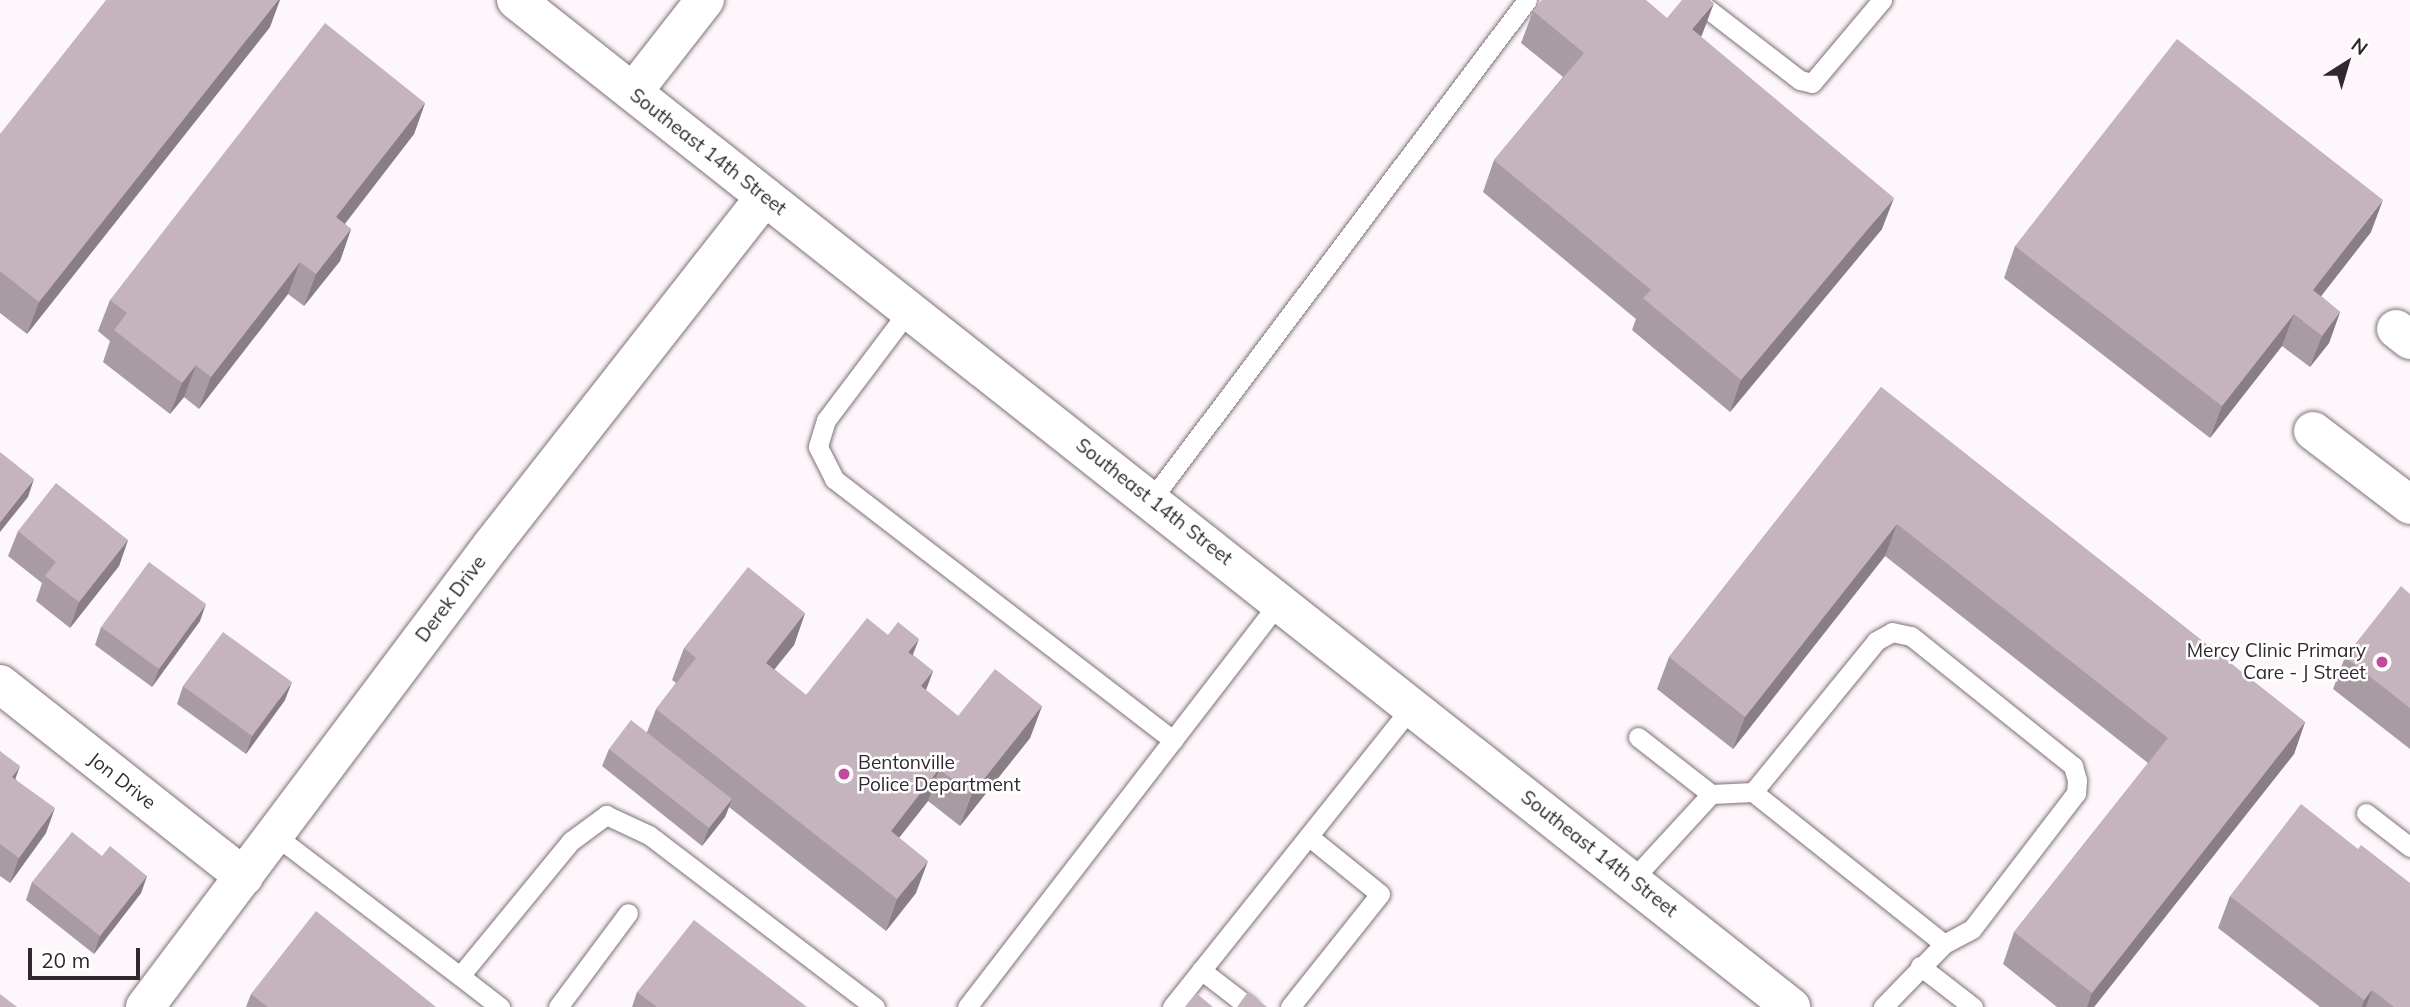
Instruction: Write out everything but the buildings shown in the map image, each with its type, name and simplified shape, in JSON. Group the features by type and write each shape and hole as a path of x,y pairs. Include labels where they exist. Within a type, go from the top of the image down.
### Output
{"main road":[{"name":"Southeast 14th Street","path":"516,0 1280,601 1787,1006"},
{"path":"633,92 705,0"},
{"name":"Derek Drive","path":"145,1007 276,836 491,546 765,197"},
{"path":"2313,432 2410,505"},
{"name":"Jon Drive","path":"0,684 244,877"}],"lane":[{"path":"1151,500 1527,0"},
{"path":"1696,0 1800,80 1812,83 1876,2"},
{"path":"909,310 826,420 818,447 834,479 1173,740"},
{"path":"967,1007 1280,601"},
{"path":"1752,792 1876,640 1892,632 1911,636 2073,766 2077,780 2076,793 1972,929 1944,944 1882,1007"},
{"path":"1172,1007 1412,706"},
{"path":"1638,737 1711,794 1752,792 1944,944"},
{"path":"1632,880 1711,794"},
{"path":"2366,813 2410,847"},
{"path":"460,976 572,841 606,815 649,835 875,1007"},
{"path":"276,836 500,1007"},
{"path":"1290,1007 1380,894 1308,836"},
{"path":"558,1007 628,913"},
{"path":"1920,966 1973,1007"},
{"path":"1201,970 1249,1007"}],"place":[{"name":"Mercy Clinic Primary Care - J Street","path":"2382,662"},
{"name":"Bentonville Police Department","path":"844,774"}]}
